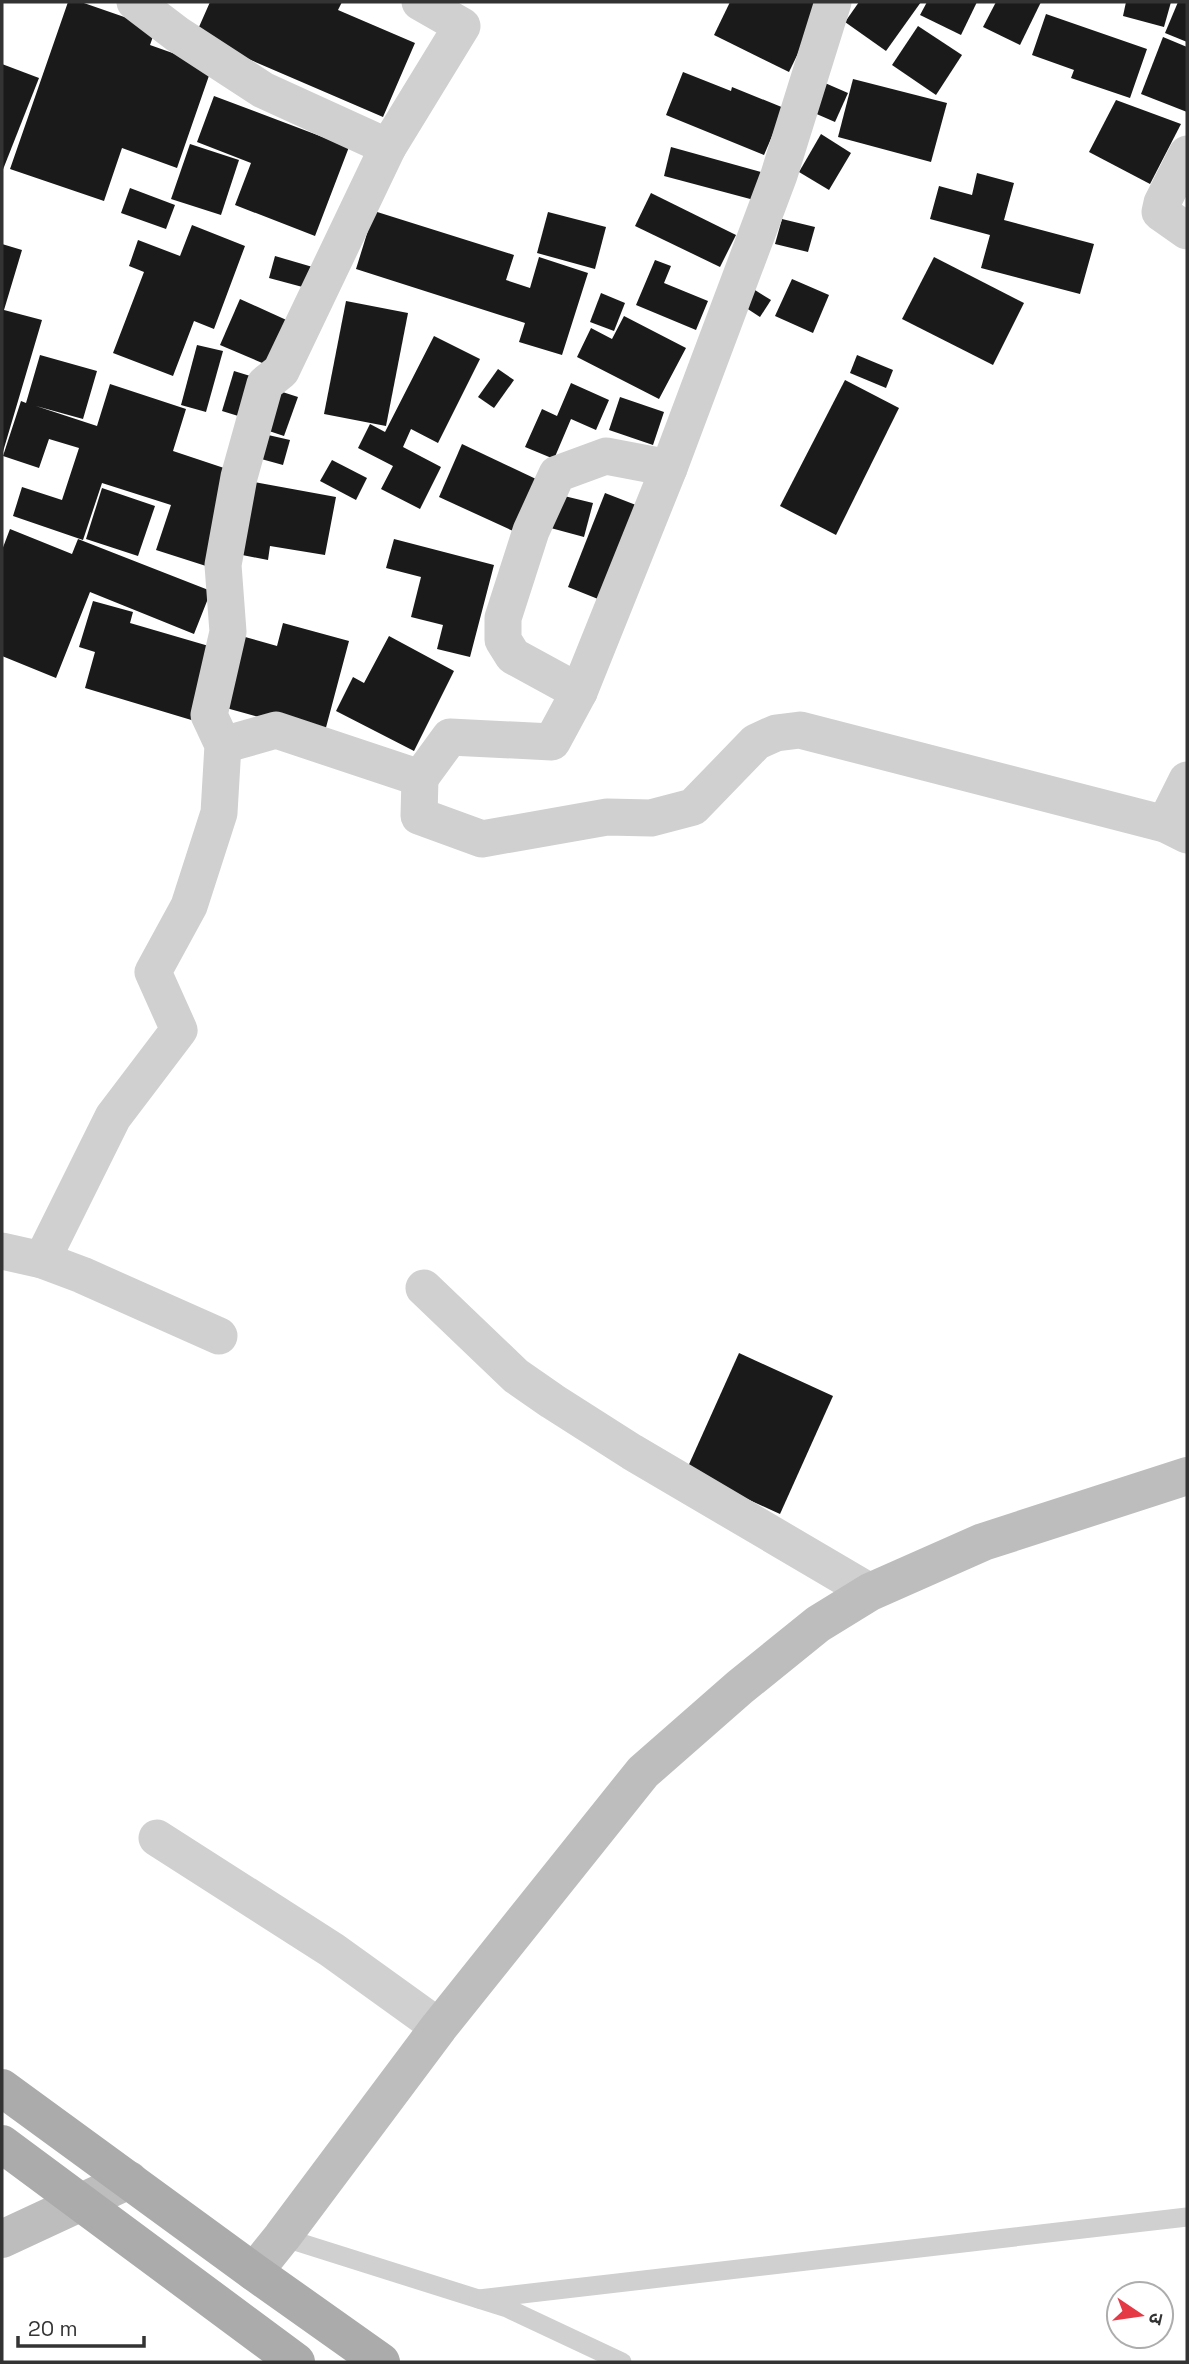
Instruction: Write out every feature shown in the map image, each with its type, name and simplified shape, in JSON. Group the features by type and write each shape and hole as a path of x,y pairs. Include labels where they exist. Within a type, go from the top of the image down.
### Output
{"main road":[{"path":"2,2088 381,2362"},
{"path":"2,2144 296,2362"}],"street":[{"path":"135,2 177,34 263,90 388,147"},
{"path":"42,1260 113,1117 179,1031 153,972 189,906 219,813 223,745 209,715 228,632 223,565 239,477 265,384 281,371 388,147 463,26 420,2"},
{"path":"833,2 779,175 669,468 579,692 552,743 450,737 419,778 419,816 482,839 607,817 652,818 693,807 756,742 776,733 800,730 1176,829 1187,780"},
{"path":"1187,154 1160,212 1187,231"},
{"path":"579,692 513,656 503,640 503,618 531,531 557,474 606,456 669,468"},
{"path":"223,745 276,730 419,778"},
{"path":"2,1251 42,1260 82,1275 219,1336"},
{"path":"424,1288 516,1376 543,1395 870,1592"},
{"path":"254,2272 439,2027 643,1772 740,1687 818,1624 870,1592 983,1542 1187,1476"},
{"path":"157,1838 332,1950 439,2027"},
{"path":"2,2239 129,2180"}],"lane":[{"path":"479,2299 1187,2217"},
{"path":"282,2237 507,2308 622,2362"}],"building":[{"path":"68,2 81,2 156,28 150,45 212,67 177,168 122,148 104,201 10,169"},
{"path":"210,2 342,2 338,10 415,43 383,117 195,36"},
{"path":"730,2 818,2 817,14 789,72 714,35"},
{"path":"859,2 921,2 886,51 845,22"},
{"path":"927,2 977,2 961,35 920,15"},
{"path":"996,2 1041,2 1020,45 983,27"},
{"path":"1126,2 1171,2 1164,27 1123,16"},
{"path":"1178,2 1187,2 1187,42 1165,33"},
{"path":"1046,14 1147,49 1130,98 1071,78 1074,70 1032,55"},
{"path":"918,26 962,55 936,95 892,65"},
{"path":"1163,37 1187,47 1187,112 1141,94"},
{"path":"2,64 39,78 2,172"},
{"path":"683,72 731,91 732,87 784,108 764,155 666,115"},
{"path":"853,79 947,103 931,162 838,137"},
{"path":"825,83 848,93 835,122 812,112"},
{"path":"214,96 349,147 315,236 235,205 251,163 197,142"},
{"path":"1116,100 1181,124 1150,184 1089,152"},
{"path":"821,134 851,153 829,190 799,172"},
{"path":"190,144 239,160 221,215 171,199"},
{"path":"671,147 761,172 754,200 664,176"},
{"path":"977,173 1014,183 1004,220 1094,244 1080,294 981,268 990,235 930,219 939,186 972,195"},
{"path":"130,188 175,205 166,229 121,213"},
{"path":"651,193 736,235 720,267 635,226"},
{"path":"374,211 514,255 506,280 530,288 539,257 588,273 562,355 519,342 525,323 356,269"},
{"path":"548,212 606,227 595,269 537,253"},
{"path":"782,219 815,227 808,252 775,244"},
{"path":"192,225 245,246 214,329 194,321 173,376 113,353 144,272 129,266 138,240 180,256"},
{"path":"2,244 22,250 4,310 42,320 2,455"},
{"path":"275,256 316,268 310,289 269,278"},
{"path":"934,257 1024,303 993,365 902,319"},
{"path":"655,260 671,266 664,283 708,301 696,330 636,305"},
{"path":"792,279 829,295 813,333 775,316"},
{"path":"747,285 771,300 760,317 737,302"},
{"path":"601,293 625,303 614,331 590,322"},
{"path":"240,299 293,323 274,368 220,345"},
{"path":"346,301 408,313 386,426 324,414"},
{"path":"624,316 686,348 659,399 577,357 591,328 612,339"},
{"path":"434,336 480,359 438,443 411,429 403,447 441,467 420,509 381,489 393,466 358,448 370,424 385,432"},
{"path":"197,345 223,351 206,412 181,405"},
{"path":"40,355 97,371 83,419 36,406 97,426 110,384 186,409 173,451 236,472 206,566 156,550 171,505 102,483 83,540 13,516 22,487 62,500 79,448 49,439 39,468 3,456 21,401 26,403"},
{"path":"857,355 893,370 886,388 850,373"},
{"path":"498,369 514,380 494,408 478,397"},
{"path":"234,371 260,379 248,419 222,411"},
{"path":"845,380 899,408 836,535 780,506"},
{"path":"571,383 609,400 596,430 571,419 554,459 525,447 542,409 557,416"},
{"path":"270,388 298,397 284,436 257,427"},
{"path":"620,397 664,412 653,445 609,430"},
{"path":"255,432 290,440 283,465 250,456"},
{"path":"462,444 536,479 513,531 439,497"},
{"path":"332,460 367,478 356,500 320,481"},
{"path":"248,481 336,497 325,555 270,546 268,560 232,553"},
{"path":"102,488 155,506 138,556 86,539"},
{"path":"605,493 641,507 603,601 568,587"},
{"path":"556,494 593,503 584,537 547,527"},
{"path":"10,529 72,554 78,539 211,591 194,634 90,592 56,678 2,656 2,550"},
{"path":"394,539 494,565 470,657 437,649 443,625 411,617 421,577 386,568"},
{"path":"93,601 133,612 130,623 219,649 198,722 85,688 95,652 79,647"},
{"path":"283,623 349,641 324,735 219,706 238,635 277,646"},
{"path":"389,636 454,671 414,751 336,711 353,677 364,683"},
{"path":"739,1353 833,1396 780,1514 686,1471"}]}
